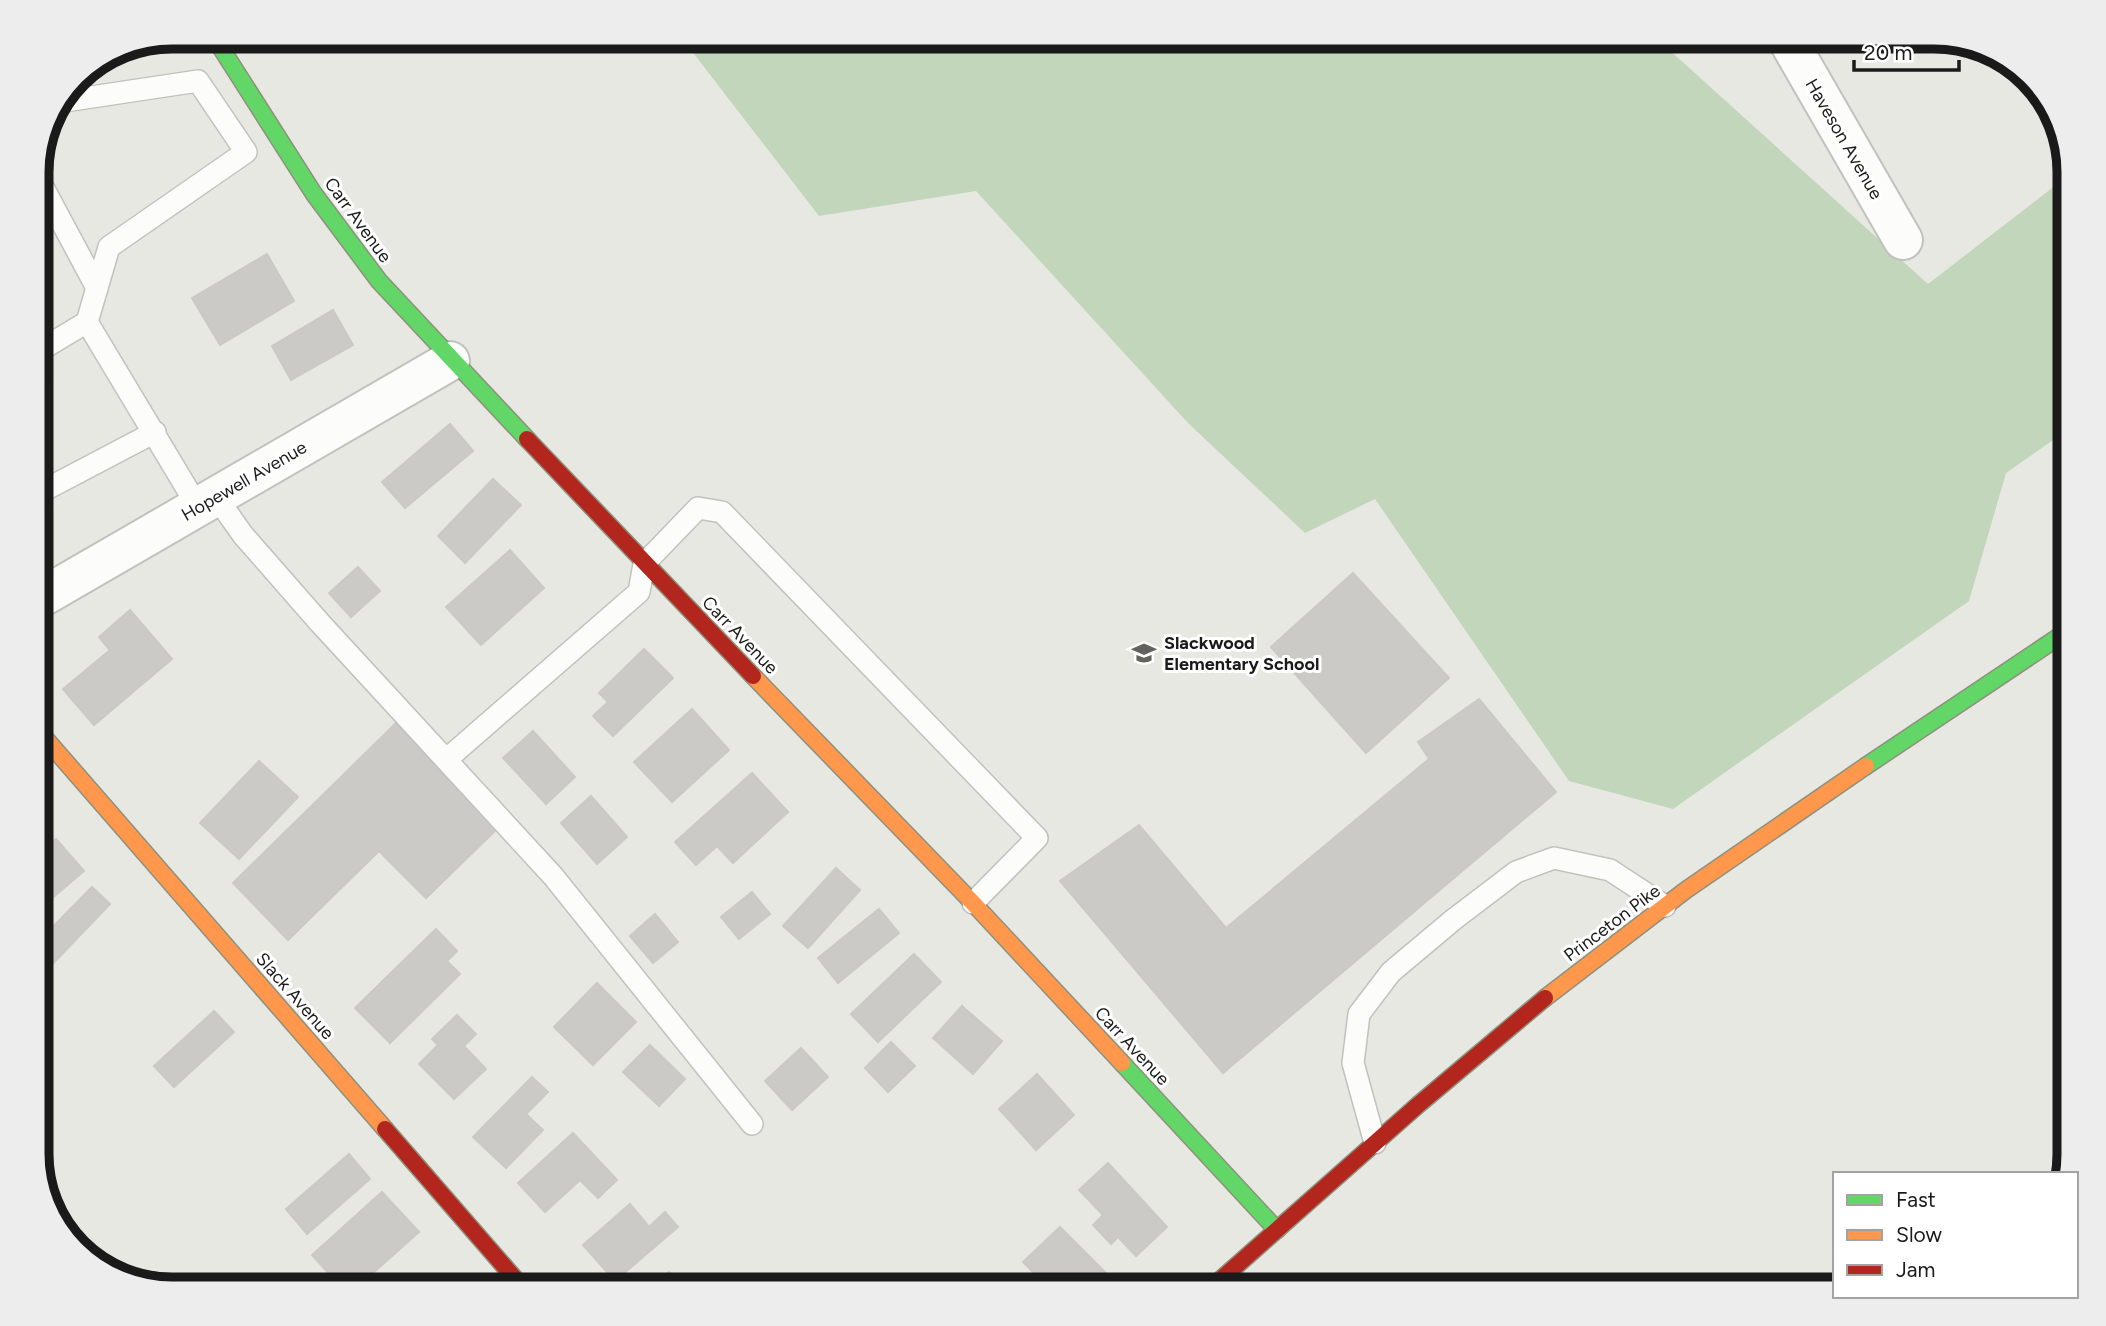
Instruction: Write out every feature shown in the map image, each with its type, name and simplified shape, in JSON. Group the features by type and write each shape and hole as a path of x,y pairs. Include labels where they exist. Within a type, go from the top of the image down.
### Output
{"street":[{"name":"Carr Avenue","path":"222,49 314,194 379,281 450,361 973,903 1277,1230"},
{"name":"Haveson Avenue","path":"1793,49 1903,240"},
{"name":"Hopewell Avenue","path":"49,593 450,361"},
{"name":"Princeton Pike","path":"1224,1277 1489,1043 1665,906 2057,638"},
{"name":"Slack Avenue","path":"49,743 514,1277"}],"lane":[{"path":"73,100 198,81 246,152"},
{"path":"49,345 87,322 109,247 275,133"},
{"path":"49,199 97,289"},
{"path":"87,322 155,432 207,502 243,535 320,624 447,758 552,876 752,1124"},
{"path":"49,488 155,432"},
{"path":"447,758 639,592 644,564 698,508 722,512 1037,838 973,903"},
{"path":"1375,1143 1353,1063 1359,1014 1391,972 1453,920 1516,872 1554,858 1610,870 1665,906"}],"green space":[{"path":"690,49 1668,49 1928,284 2057,184 2057,437 2006,473 1969,601 1673,809 1569,781 1375,499 1305,533 1188,423 976,191 819,216"}],"building":[{"path":"267,254 294,301 220,345 192,298"},
{"path":"333,310 353,345 291,380 272,346"},
{"path":"450,424 473,451 405,508 382,482"},
{"path":"493,479 521,505 465,563 438,536"},
{"path":"510,550 544,588 481,645 446,607"},
{"path":"358,567 380,591 351,617 329,593"},
{"path":"1353,573 1449,678 1366,753 1271,647"},
{"path":"130,610 172,659 94,725 63,689 110,650 99,637"},
{"path":"644,649 673,678 613,736 593,716 608,702 599,693"},
{"path":"1479,699 1556,792 1223,1073 1060,881 1139,825 1226,928 1429,759 1418,742"},
{"path":"692,709 729,750 672,802 634,762"},
{"path":"396,723 499,827 426,898 379,851 288,940 233,883"},
{"path":"533,731 575,777 546,804 503,758"},
{"path":"259,761 298,797 239,859 200,823"},
{"path":"752,773 788,812 733,863 717,846 696,865 675,842"},
{"path":"591,796 627,837 597,864 561,823"},
{"path":"56,839 84,871 49,901 49,845"},
{"path":"836,868 860,890 808,948 783,926"},
{"path":"92,887 110,904 49,968 49,931"},
{"path":"752,892 770,914 739,939 721,917"},
{"path":"879,909 899,933 838,983 818,958"},
{"path":"655,914 678,942 653,963 630,936"},
{"path":"436,929 457,951 447,961 460,974 390,1043 355,1008"},
{"path":"914,954 941,982 878,1042 851,1014"},
{"path":"597,983 636,1022 593,1065 554,1027"},
{"path":"962,1006 1002,1041 973,1074 933,1038"},
{"path":"214,1011 234,1032 174,1087 154,1066"},
{"path":"457,1015 476,1034 464,1046 486,1069 454,1099 419,1064 438,1045 432,1039"},
{"path":"891,1042 915,1066 888,1092 865,1068"},
{"path":"650,1045 685,1079 659,1106 623,1072"},
{"path":"801,1048 828,1077 792,1110 765,1081"},
{"path":"1037,1074 1074,1115 1036,1150 999,1109"},
{"path":"532,1077 548,1092 526,1114 543,1130 506,1168 473,1137"},
{"path":"573,1133 617,1180 598,1198 580,1180 545,1212 518,1183"},
{"path":"349,1154 370,1179 307,1234 286,1209"},
{"path":"1108,1163 1167,1227 1136,1256 1118,1237 1111,1244 1093,1225 1103,1215 1079,1190"},
{"path":"382,1192 419,1232 368,1277 332,1277 312,1255"},
{"path":"630,1204 649,1227 665,1212 678,1227 620,1277 611,1277 583,1245"},
{"path":"1060,1227 1110,1277 1038,1277 1023,1262"}],"traffic: fast":[{"path":"222,49 314,194 379,281 527,439"},
{"path":"1866,766 2057,638"},
{"path":"1122,1063 1277,1230"}],"traffic: slow":[{"path":"753,676 973,903 1122,1063"},
{"path":"49,743 385,1129"},
{"path":"1545,998 1686,890 1866,766"}],"traffic: jam":[{"path":"527,439 753,676"},
{"path":"1224,1277 1418,1105 1545,998"},
{"path":"385,1129 514,1277"}],"place":[{"name":"Slackwood Elementary School","path":"1144,653"}]}
